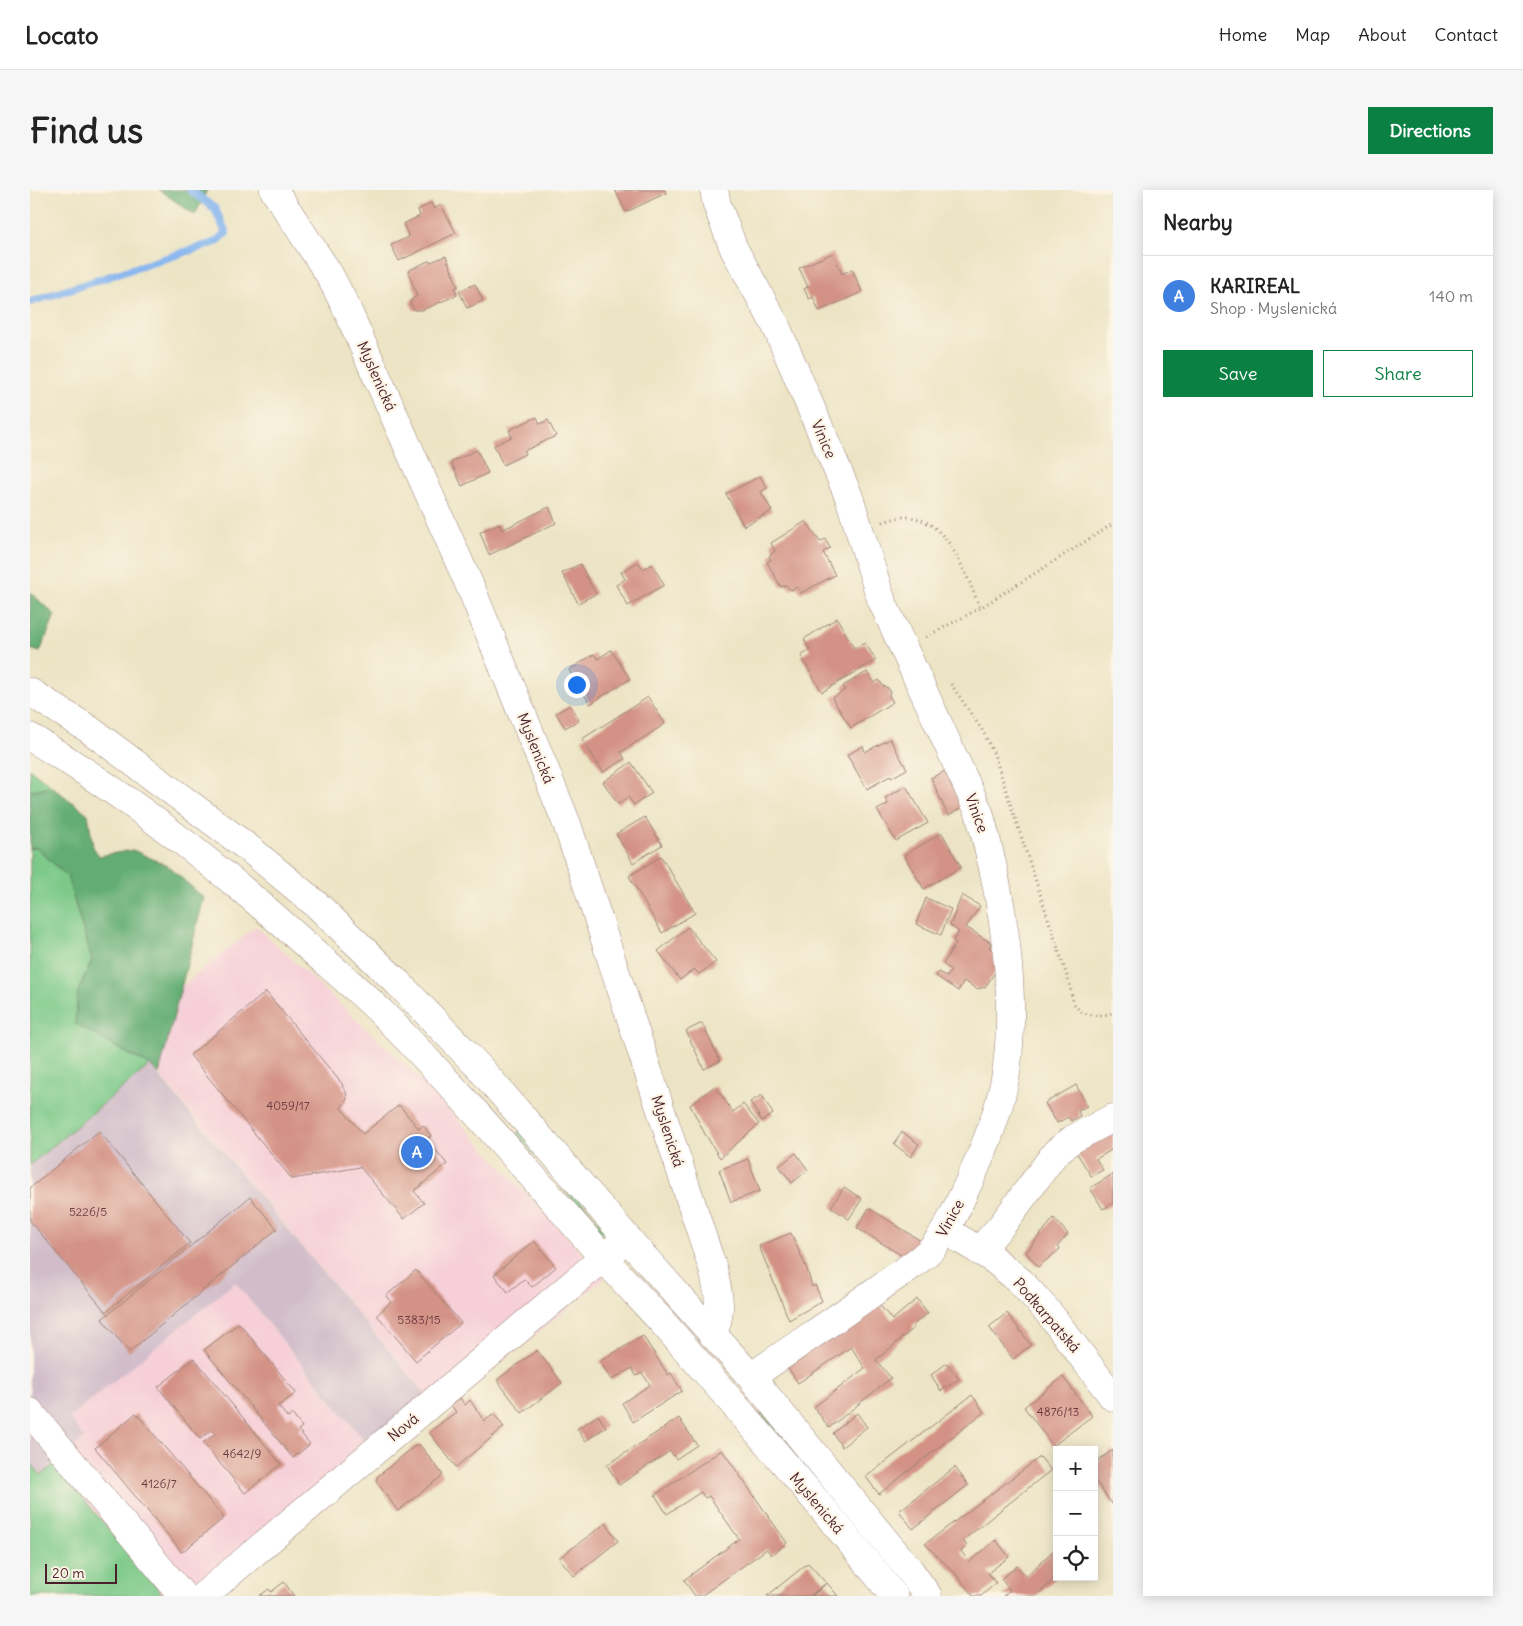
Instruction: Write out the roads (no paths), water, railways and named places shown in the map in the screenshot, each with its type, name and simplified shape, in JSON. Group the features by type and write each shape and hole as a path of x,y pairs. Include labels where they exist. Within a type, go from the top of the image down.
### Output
{"street":[{"name":"Myslenická","path":"274,190 329,274 346,307 473,593 567,824 713,1269 718,1293 719,1311 718,1324 712,1334"},
{"name":"Vinice","path":"714,190 717,205 734,248 776,326 849,497 881,599 979,812 988,846 1008,965 1010,1002 1006,1068 990,1132 978,1162 945,1230 933,1247 918,1260 751,1377"},
{"name":"Myslenická","path":"30,692 90,730 251,850 317,905 398,983 478,1066 751,1377 911,1572 928,1596"},
{"name":"Myslenická","path":"30,737 71,761 158,822 225,874 381,1012 452,1086 662,1322 850,1541 894,1596"},
{"path":"978,1251 1002,1225 1056,1152 1073,1139 1113,1118"},
{"name":"Podkarpatská","path":"945,1230 993,1259 1020,1281 1049,1313 1113,1397"},
{"name":"Nová","path":"203,1596 627,1238"},
{"path":"662,1322 712,1334"},
{"path":"30,1412 183,1596"}],"waterway":[{"path":"30,302 216,242 226,233 215,209 190,190"}],"place":[{"name":"KARIREAL","path":"417,1152"}]}
